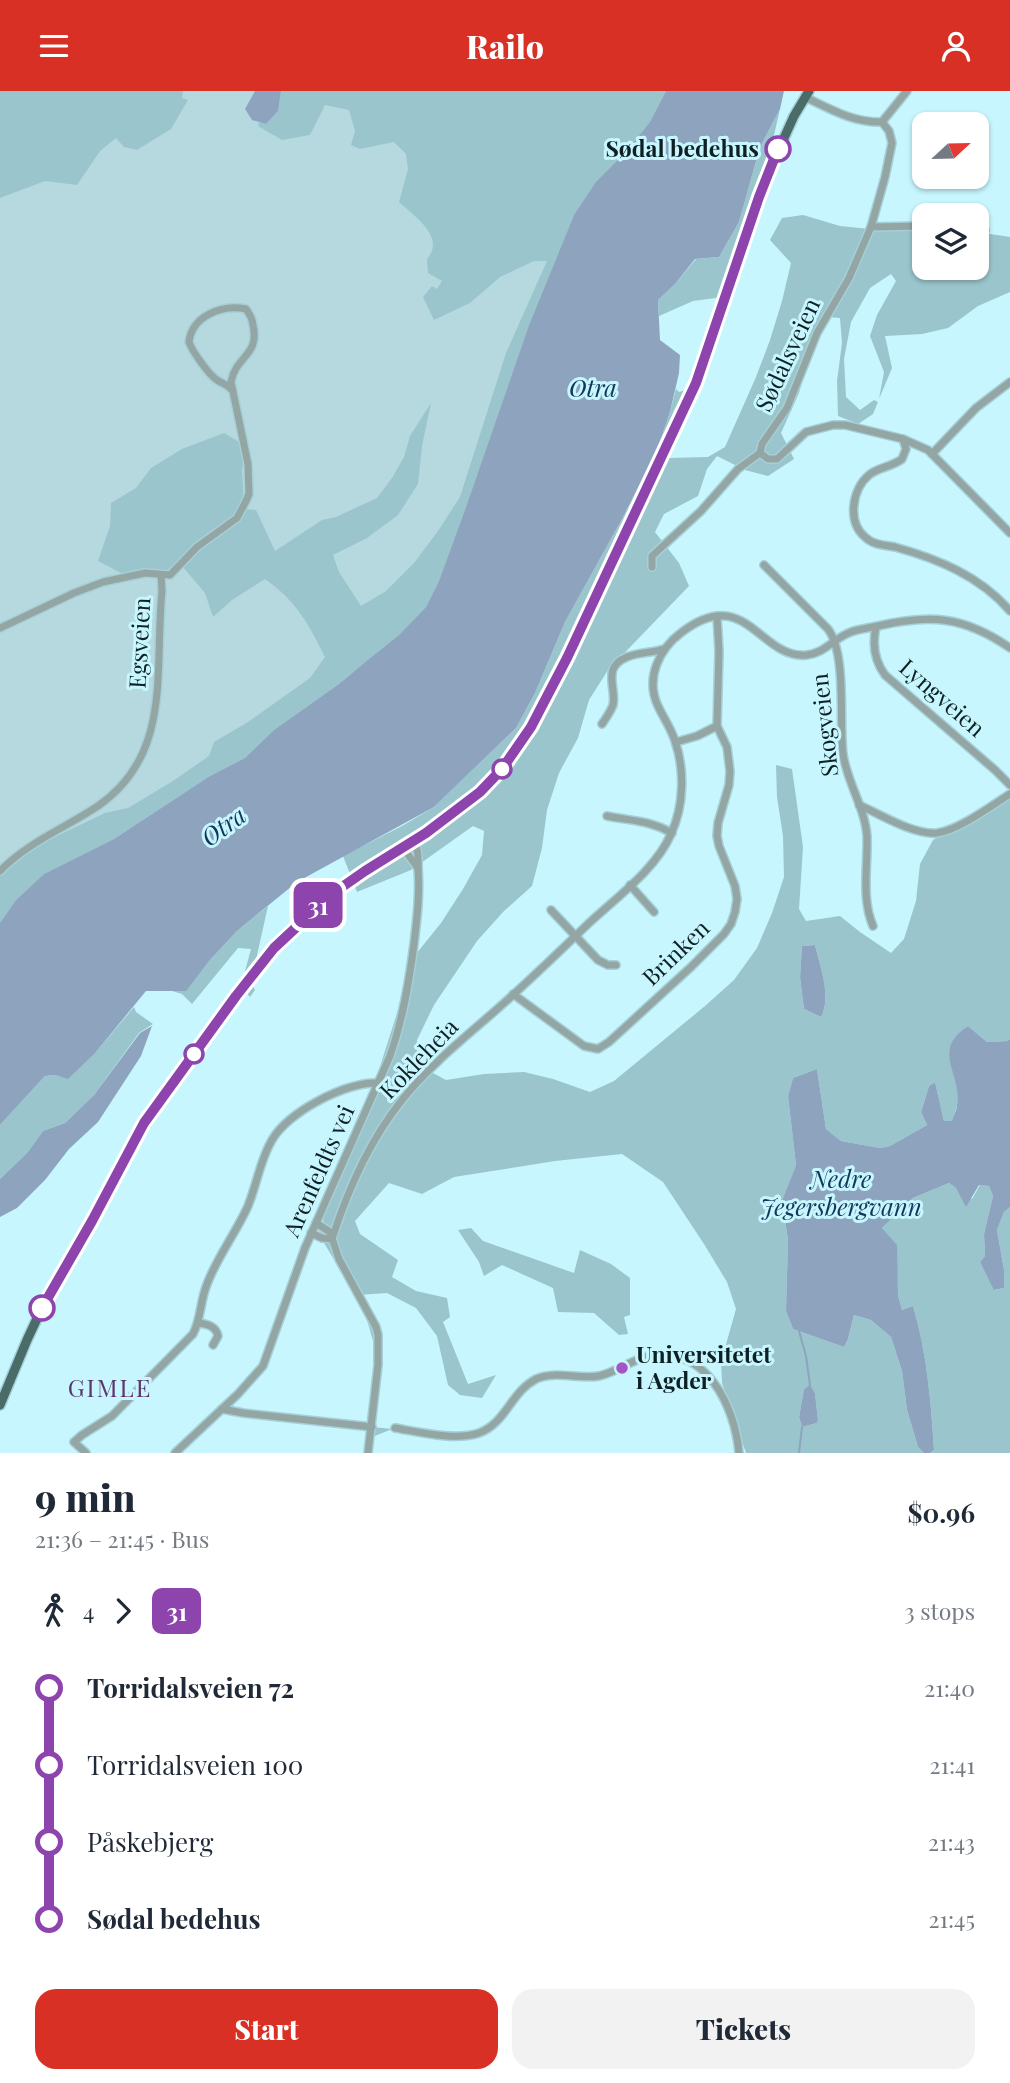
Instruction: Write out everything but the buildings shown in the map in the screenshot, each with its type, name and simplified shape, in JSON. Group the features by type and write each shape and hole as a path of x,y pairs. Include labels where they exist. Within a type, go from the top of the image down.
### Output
{"main road":[{"path":"0,1405 42,1308 129,1150 169,1089 244,986 289,932 327,897 452,815 491,782 526,736 551,690 696,383 770,169 807,94"}],"street":[{"path":"807,94 856,119 883,122 907,91"},
{"name":"Sødalsveien","path":"652,567 652,556 660,547 701,511 738,469 760,453 762,444 792,399 817,333 849,278 871,227 886,177 892,143 883,122"},
{"path":"871,227 912,226"},
{"path":"238,308 246,309 252,318 255,342 233,372 232,390 226,383 217,380 188,342 192,327 206,316 225,309 238,308"},
{"path":"932,454 976,408 1010,382"},
{"name":"Egsveien","path":"0,871 19,853 89,811 116,791 132,773 145,750 156,709 161,575 173,573 202,542 231,524 242,511 248,494 248,464 232,390"},
{"path":"760,453 768,459 777,459 806,432 833,425 845,425 903,439 923,446 1010,533"},
{"path":"903,439 906,449 902,459 870,474 858,490 853,511 861,533 870,541 927,557 959,571 991,592 1010,611"},
{"path":"764,565 828,629 835,641"},
{"path":"0,628 103,582 145,573 161,575"},
{"path":"602,724 613,705 611,678 618,663 629,656 665,648 692,625 718,617 736,618 745,622 779,648 793,654 807,655 820,651 854,631 907,620 941,619 964,624 1009,646"},
{"name":"Brinken","path":"513,994 584,1046 598,1049 674,983 724,934 733,919 737,899 733,879 717,836 730,771 727,747 718,726 718,617"},
{"name":"Lyngveien","path":"876,627 875,655 885,675 1010,785"},
{"name":"Skogveien","path":"835,641 841,685 843,752 866,830 867,907 873,926"},
{"name":"Kokleheia","path":"332,1239 356,1175 378,1134 401,1101 429,1070 630,885 659,855 672,833 681,797 681,777 676,743 654,695 655,670 665,648"},
{"path":"676,743 718,726"},
{"path":"859,805 909,827 937,833 965,821 1010,794"},
{"path":"607,816 645,821 672,833"},
{"name":"Arenfeldts vei","path":"176,1453 263,1366 316,1223 399,1032 408,995 419,897 418,849 414,842"},
{"path":"403,848 418,868"},
{"path":"630,885 654,912"},
{"path":"551,910 598,960 608,965 616,965"},
{"path":"86,1453 74,1442 112,1416 140,1390 189,1338 198,1323 206,1286 248,1205 265,1154 278,1131 297,1114 335,1094 363,1084 379,1083"},
{"path":"316,1223 330,1232 339,1259 378,1335 378,1365 368,1453"},
{"path":"312,1233 332,1239"},
{"path":"198,1323 216,1330 218,1336 213,1345"},
{"path":"395,1429 451,1435 475,1434 498,1421 520,1392 540,1378 553,1375 600,1376 647,1357 670,1356 694,1365 713,1381 731,1415 739,1453"},
{"path":"231,1400 253,1413"},
{"path":"222,1409 372,1427"}],"shaded area":[{"path":"0,91 713,91 463,609 0,1012"},
{"path":"0,91 183,91 182,98 188,100 171,129 137,150 124,147 116,138 100,151 77,185 45,181 0,198"},
{"path":"281,91 666,91 650,122 574,215 529,325 439,581 426,607 399,635 339,684 274,730 245,758 210,776 114,839 44,874 16,900 0,923 0,867 36,846 105,813 128,808 173,781 209,756 214,742 248,722 310,678 325,657 301,614 265,579 232,600 213,617 205,593 182,566 168,569 162,586 159,578 121,573 98,561 110,526 111,503 136,488 151,468 182,449 224,433 239,442 245,450 242,470 244,509 256,510 275,551 322,520 336,517 377,498 404,457 410,436 431,403 418,484 398,515 367,538 333,555 339,572 361,606 386,591 414,563 460,497 506,353 547,261 534,261 500,277 470,303 434,320 423,297 432,286 437,289 442,281 428,273 427,259 433,243 431,235 399,202 408,169 406,154 394,142 360,149 351,145 355,131 349,110 325,105 310,135 282,140 258,126 259,122 266,124 278,111"},
{"path":"780,109 760,196 706,361 668,448 668,458 708,457 725,447 756,377 782,301 791,263 770,240 782,218 803,215 840,226 880,230 912,229 912,280 989,280 989,234 1010,237 1010,292 978,306 948,328 922,334 885,336 892,368 879,399 884,372 870,336 877,315 896,281 891,274 870,288 851,322 844,359 846,397 860,410 874,400 878,402 873,414 858,424 838,416 837,381 842,343 840,318 828,317 811,351 799,393 781,433 794,459 768,476 745,470 717,456 707,469 698,496 664,514 655,532 679,563 689,586 608,670 589,700 578,738 559,773 547,810 542,848 532,886 504,911 477,941 434,1005 417,1040 418,1065 446,1080 524,1072 590,1092 614,1081 705,1006 734,980 757,948 784,877 776,765 792,769 803,847 799,909 806,921 840,916 891,953 904,939 916,901 920,864 933,840 1010,793 1010,1039 987,1042 968,1026 957,1035 949,1054 958,1093 952,1121 944,1121 935,1082 929,1086 921,1112 927,1125 890,1146 880,1148 841,1141 826,1129 817,1069 793,1078 788,1096 796,1165 782,1202 788,1240 786,1311 793,1329 844,1347 854,1315 871,1320 891,1337 902,1371 907,1410 918,1447 924,1453 746,1453 722,1383 721,1362 736,1309 727,1282 663,1182 622,1154 555,1161 454,1177 422,1194 389,1183 355,1221 360,1234 398,1260 392,1277 416,1291 447,1298 450,1317 443,1322 468,1384 496,1375 482,1398 460,1395 448,1385 437,1336 416,1308 387,1293 359,1295 376,1327 372,1427 392,1429 370,1438 368,1453 375,1348 364,1309 324,1243 323,1215 368,1104 416,954 441,923 482,855 484,831 473,826 411,870 357,892 343,856 434,807 516,728 535,693 565,622 657,450 676,389 679,392 692,388 710,347 719,316 716,298 693,301 659,316 658,300 696,259 719,257 739,222 760,147","holes":["815,945 825,1000 821,1017 804,1009 800,977 802,946","810,1386 815,1393 817,1423 802,1427 799,1417 804,1389"]},
{"path":"268,906 251,982 255,990 250,997 241,986 251,949 238,948 192,1004 182,994 172,991 186,990 237,931"},
{"path":"134,1007 136,1012 153,1024 139,1033 94,1095 65,1123 43,1131 27,1153 0,1179 0,1125 45,1076 56,1075 96,1052"},
{"path":"949,1183 972,1199 980,1185 989,1186 993,1196 984,1234 985,1256 980,1262 995,1290 1004,1288 1004,1270 997,1230 1004,1212 1010,1207 1010,1453 930,1453 934,1450 933,1432 922,1342 913,1306 902,1310 898,1295 896,1245 882,1228 913,1198"},
{"path":"471,1228 483,1241 574,1273 580,1250 611,1264 630,1278 630,1315 624,1317 628,1334 619,1335 594,1313 558,1312 553,1288 502,1265 484,1276 479,1262 458,1230"}],"water":[{"path":"255,91 281,91 278,111 266,124 252,120 245,109"},
{"name":"Otra","path":"666,91 784,91 780,109 760,147 739,222 719,257 695,259 658,300 660,340 680,355 679,373 670,412 657,450 565,622 535,693 516,728 434,807 297,882 237,931 186,991 146,991 96,1052 68,1079 56,1075 45,1076 0,1125 0,923 16,900 44,874 114,839 210,776 245,758 274,730 339,684 399,635 426,607 439,581 529,325 574,215 596,182 625,153 650,122"},
{"path":"815,945 825,991 821,1017 804,1009 800,977 802,946"},
{"path":"152,1026 141,1056 98,1122 69,1149 45,1180 17,1208 0,1217 0,1179 27,1153 43,1131 65,1123 94,1095 140,1033"},
{"name":"Nedre Jegersbergvann","path":"968,1026 987,1042 1010,1039 1010,1207 1004,1212 997,1230 1004,1270 1004,1288 994,1290 980,1262 985,1256 984,1234 993,1196 989,1186 979,1185 966,1207 956,1188 949,1183 913,1198 882,1228 897,1245 898,1295 902,1310 913,1306 922,1342 934,1450 924,1453 918,1447 907,1410 902,1371 891,1337 871,1320 854,1315 844,1347 793,1329 786,1311 788,1240 782,1201 796,1165 788,1096 793,1078 817,1069 826,1129 841,1141 880,1148 890,1146 927,1125 921,1112 929,1086 935,1082 944,1121 952,1121 957,1107 957,1093 949,1053 957,1035"},
{"path":"810,1385 815,1393 818,1420 817,1423 802,1427 799,1417 804,1389"}],"waterway":[{"path":"799,1331 810,1385"},
{"path":"799,1453 802,1427"}],"bus line":[{"name":"31","path":"42,1308 144,1123 274,948 332,894 426,833 480,792 502,769 531,727 605,579 696,383 778,149"}],"place":[{"name":"Sødal bedehus","path":"778,149"},
{"name":"Universitetet i Agder","path":"622,1368"}],"district":[{"name":"GIMLE","path":"110,1389"}]}
